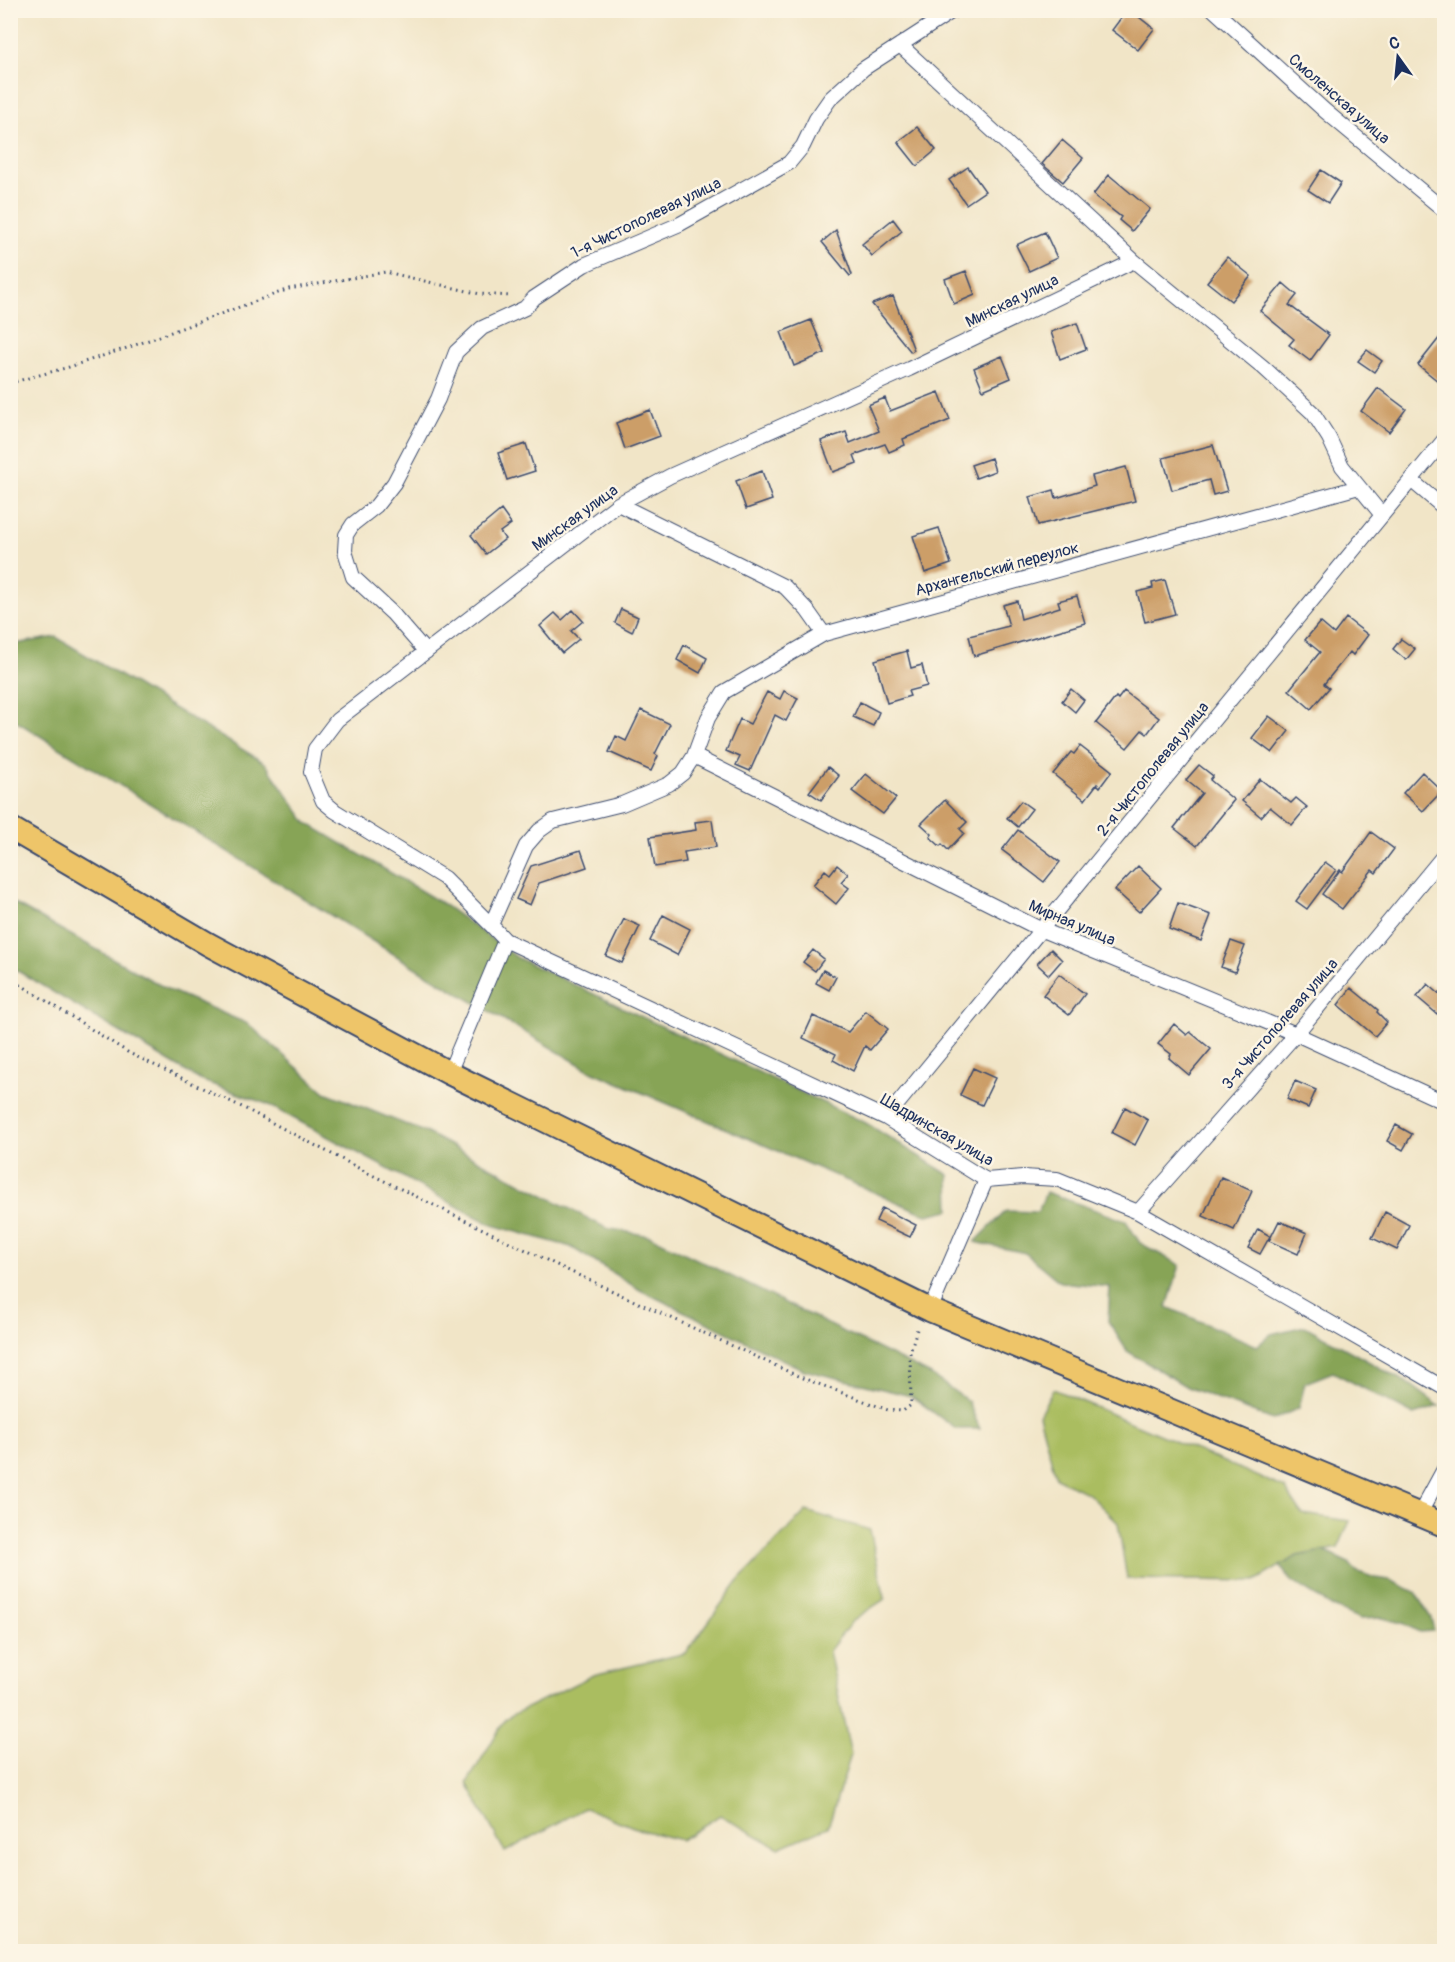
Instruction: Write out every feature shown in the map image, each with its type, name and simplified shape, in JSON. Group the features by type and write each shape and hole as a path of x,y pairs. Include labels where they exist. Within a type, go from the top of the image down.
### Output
{"main road":[{"path":"10,828 208,944 449,1073 930,1310 1444,1525"}],"street":[{"name":"1-я Чистополевая улица","path":"426,652 392,613 353,577 345,551 346,535 353,524 376,506 394,483 438,399 456,351 482,328 525,308 534,298 584,265 680,224 789,163 803,146 816,119 830,99 863,69 954,10"},
{"name":"Смоленская улица","path":"1214,10 1325,111 1444,210"},
{"path":"900,45 1134,261 1263,367 1313,413 1329,438 1342,466 1382,515"},
{"name":"Минская улица","path":"491,926 444,878 335,811 323,801 311,772 315,749 336,720 618,504 670,476 909,369 1134,261"},
{"name":"2-я Чистополевая улица","path":"886,1118 1444,440"},
{"path":"1411,480 1444,508"},
{"name":"Архангельский переулок","path":"491,926 526,846 539,831 554,821 622,804 669,784 683,773 694,756 708,718 724,692 824,634 1359,487"},
{"path":"618,504 785,587 807,610 824,634"},
{"name":"Мирная улица","path":"694,756 1042,930 1296,1034 1444,1102"},
{"name":"3-я Чистополевая улица","path":"1138,1212 1439,872 1444,855"},
{"name":"Шадринская улица","path":"491,926 505,940 886,1118 986,1180 1023,1177 1057,1179 1138,1212 1444,1388"},
{"path":"449,1073 505,940"},
{"path":"930,1310 986,1180"},
{"path":"1419,1515 1444,1469"}],"path":[{"path":"10,383 69,368 289,288 387,272 480,294 534,298"},
{"path":"10,978 129,1053 240,1106 368,1173 567,1270 789,1372 888,1410 903,1412 911,1405 910,1352 917,1327 930,1310"}],"green space":[{"path":"56,637 265,763 307,823 443,904 518,958 866,1123 949,1175 950,1210 927,1215 589,1070 421,971 11,718 10,645"},
{"path":"10,901 169,990 248,1024 325,1092 427,1133 606,1228 650,1236 931,1375 968,1401 980,1429 956,1429 911,1396 804,1370 640,1290 571,1247 492,1225 267,1104 200,1080 11,967"},
{"path":"1046,1192 1126,1221 1140,1243 1180,1265 1167,1307 1257,1346 1271,1334 1305,1326 1411,1385 1439,1406 1414,1415 1333,1372 1305,1383 1299,1408 1273,1420 1187,1387 1127,1351 1108,1321 1110,1287 1060,1282 1025,1253 975,1242 1006,1211 1038,1212"},
{"path":"1053,1389 1285,1488 1302,1514 1350,1521 1338,1548 1297,1556 1255,1581 1127,1579 1118,1523 1089,1494 1056,1478 1039,1415"},
{"path":"806,1511 870,1530 885,1599 853,1620 829,1651 851,1755 828,1827 779,1848 720,1815 681,1840 641,1830 585,1808 505,1852 467,1783 506,1718 593,1675 686,1653 738,1581"},
{"path":"1323,1551 1349,1563 1356,1571 1375,1578 1390,1580 1415,1592 1431,1618 1434,1631 1419,1632 1403,1623 1382,1618 1360,1619 1333,1607 1290,1580 1280,1566 1297,1556"}],"building":[{"path":"1127,10 1154,29 1138,50 1112,30"},
{"path":"917,127 936,150 917,166 898,142"},
{"path":"1062,140 1083,158 1063,182 1042,164"},
{"path":"968,167 985,191 966,204 949,180"},
{"path":"1321,170 1341,183 1328,203 1308,190"},
{"path":"1109,175 1150,209 1132,231 1119,220 1121,217 1093,195"},
{"path":"893,219 902,231 872,256 862,244"},
{"path":"836,230 852,275 850,276 822,242"},
{"path":"1045,232 1057,258 1029,271 1016,245"},
{"path":"1227,257 1251,276 1231,301 1207,282"},
{"path":"966,271 975,295 954,304 945,279"},
{"path":"1283,283 1297,295 1289,305 1329,335 1310,361 1289,345 1294,339 1260,311"},
{"path":"893,296 914,350 911,352 872,304"},
{"path":"811,320 825,353 794,366 781,332"},
{"path":"1077,323 1086,349 1060,359 1051,332"},
{"path":"1444,332 1444,386 1418,365"},
{"path":"1367,350 1382,361 1374,372 1358,361"},
{"path":"1002,356 1011,378 983,390 974,368"},
{"path":"1378,388 1406,409 1389,432 1361,411"},
{"path":"939,392 950,420 903,439 905,445 889,452 885,444 854,455 857,463 833,472 821,441 846,432 850,443 879,431 868,405 885,398 890,411"},
{"path":"650,410 660,436 625,449 616,423"},
{"path":"526,444 535,471 507,480 498,453"},
{"path":"1213,445 1227,491 1213,495 1209,480 1172,490 1163,458"},
{"path":"991,458 995,471 976,478 971,465"},
{"path":"1126,467 1135,501 1038,525 1030,497 1054,490 1056,498 1095,486 1092,476"},
{"path":"762,471 772,500 746,509 736,481"},
{"path":"501,510 511,524 500,532 505,539 486,554 471,535"},
{"path":"939,528 951,564 925,573 913,536"},
{"path":"1165,580 1175,614 1145,622 1137,592 1153,588 1152,583"},
{"path":"1077,596 1085,623 974,656 969,636 1009,626 1003,605 1017,601 1021,619 1060,607 1058,601"},
{"path":"621,609 638,617 632,632 615,623"},
{"path":"573,610 583,621 571,631 579,639 562,653 540,626 555,613 562,620"},
{"path":"1346,618 1368,635 1353,655 1350,652 1324,684 1329,688 1311,709 1289,690 1320,652 1305,640 1320,622 1334,634"},
{"path":"1401,639 1415,649 1406,660 1393,649"},
{"path":"684,645 707,658 700,673 677,660"},
{"path":"907,651 911,668 922,665 927,686 908,691 910,696 887,703 875,660"},
{"path":"1071,689 1084,700 1075,712 1062,701"},
{"path":"784,691 798,698 786,721 775,715 750,771 736,765 740,757 726,751 740,719 750,724 767,692 780,699"},
{"path":"1124,691 1159,718 1147,734 1142,730 1127,748 1096,723 1116,697 1118,699"},
{"path":"860,702 879,712 873,726 853,717"},
{"path":"641,710 670,724 655,754 658,756 651,771 609,752 616,736 626,741"},
{"path":"1269,716 1289,731 1272,753 1252,738"},
{"path":"1080,746 1112,771 1100,787 1097,784 1085,800 1053,774 1071,752 1074,754"},
{"path":"1199,765 1213,776 1210,780 1234,800 1197,846 1174,828 1202,793 1186,780"},
{"path":"828,767 839,776 821,800 809,792"},
{"path":"1422,772 1442,791 1423,811 1403,793"},
{"path":"866,774 896,798 883,814 852,791"},
{"path":"1260,779 1291,803 1296,798 1307,807 1292,825 1270,807 1261,817 1242,801"},
{"path":"945,800 967,822 960,829 964,833 948,850 930,837 932,834 921,824"},
{"path":"1021,801 1032,809 1018,827 1007,818"},
{"path":"712,820 716,847 684,852 686,862 655,867 650,837 696,830 695,822"},
{"path":"1018,830 1060,862 1044,882 1002,850"},
{"path":"1371,832 1394,849 1376,873 1372,870 1342,909 1322,894 1340,870 1342,872"},
{"path":"581,850 587,867 539,883 530,905 516,899 531,866"},
{"path":"1325,862 1336,870 1307,909 1296,901"},
{"path":"837,865 848,874 841,882 849,888 836,904 813,885 825,870 830,874"},
{"path":"1138,866 1161,888 1139,912 1115,890"},
{"path":"1178,903 1211,915 1201,941 1169,929"},
{"path":"663,915 690,929 677,955 650,941"},
{"path":"624,919 640,926 622,963 606,956"},
{"path":"1231,941 1245,946 1235,972 1221,967"},
{"path":"1051,949 1062,960 1049,975 1037,964"},
{"path":"813,950 824,959 815,971 803,962"},
{"path":"823,970 836,977 829,990 816,983"},
{"path":"1059,974 1085,994 1069,1015 1043,995"},
{"path":"1428,984 1444,998 1444,1005 1437,1014 1417,997"},
{"path":"1351,988 1378,1010 1377,1012 1387,1022 1375,1036 1338,1005"},
{"path":"866,1011 888,1029 870,1050 865,1046 853,1071 833,1060 836,1054 803,1038 813,1016 848,1032"},
{"path":"1174,1024 1187,1035 1190,1032 1211,1049 1189,1075 1169,1058 1171,1054 1158,1044"},
{"path":"973,1068 995,1078 982,1105 960,1095"},
{"path":"1295,1081 1316,1090 1308,1108 1287,1099"},
{"path":"1125,1107 1148,1120 1135,1145 1112,1133"},
{"path":"1396,1125 1412,1134 1403,1150 1387,1141"},
{"path":"1221,1177 1252,1191 1234,1230 1203,1216"},
{"path":"882,1208 916,1225 910,1237 876,1221"},
{"path":"1385,1212 1409,1225 1397,1250 1372,1238"},
{"path":"1279,1221 1307,1233 1298,1254 1269,1241"},
{"path":"1258,1229 1270,1236 1260,1254 1248,1248"}]}
